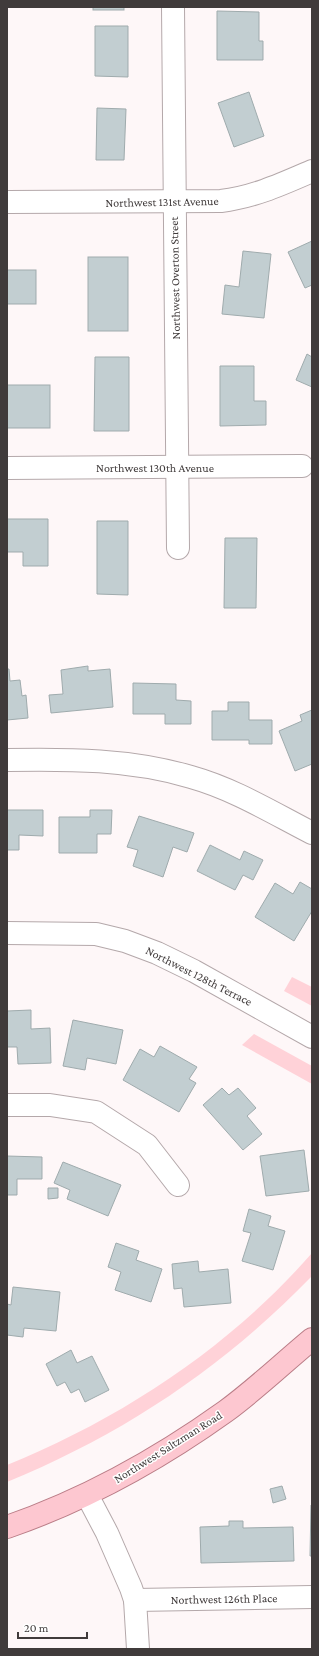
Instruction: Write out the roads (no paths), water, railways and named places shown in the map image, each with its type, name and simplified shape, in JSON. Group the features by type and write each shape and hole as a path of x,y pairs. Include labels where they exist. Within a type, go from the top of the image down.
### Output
{"main road":[{"name":"Northwest Saltzman Road","path":"7,1527 87,1495 144,1464 226,1410 312,1339"}],"street":[{"name":"Northwest Overton Street","path":"173,7 178,548"},
{"name":"Northwest 131st Avenue","path":"7,202 221,201 240,198 264,191 312,171"},
{"name":"Northwest 130th Avenue","path":"7,468 302,466"},
{"path":"7,760 74,759 159,769 192,777 230,791 312,833"},
{"name":"Northwest 128th Terrace","path":"7,933 62,932 96,934 125,941 157,953 194,971 312,1037"},
{"path":"7,1106 50,1105 96,1112 147,1145 178,1185"},
{"path":"87,1495 107,1532 135,1600 138,1649"},
{"name":"Northwest 126th Place","path":"135,1600 312,1597"}]}
